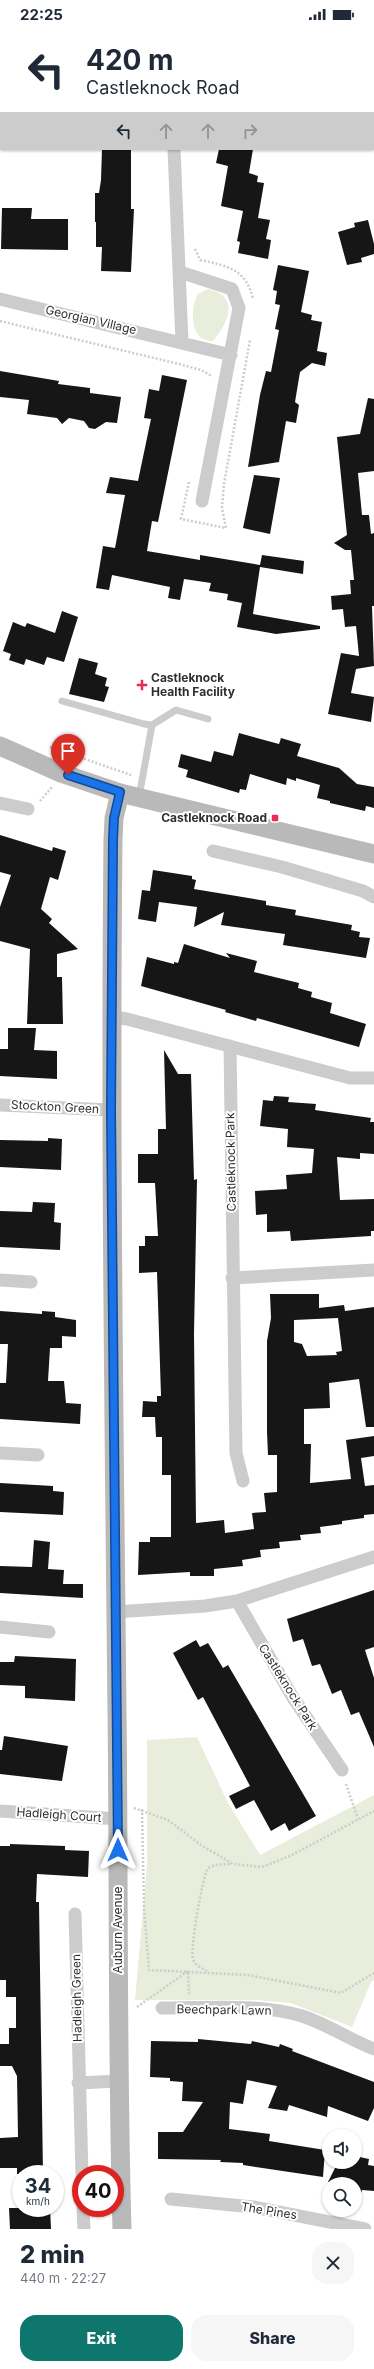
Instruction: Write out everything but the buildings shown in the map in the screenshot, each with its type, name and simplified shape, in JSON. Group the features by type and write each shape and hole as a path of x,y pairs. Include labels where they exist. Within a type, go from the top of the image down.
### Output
{"street":[{"path":"174,150 182,342"},
{"path":"180,272 232,289 239,308 202,501"},
{"name":"Georgian Village","path":"0,299 231,355"},
{"path":"0,746 61,773 120,792 374,854"},
{"name":"Auburn Avenue","path":"120,792 114,818 113,840 111,1110 118,1812 119,2080 122,2229"},
{"path":"0,803 28,809"},
{"path":"213,851 290,870 363,891 374,897"},
{"path":"112,1017 230,1046 350,1078 374,1078"},
{"name":"Castleknock Park","path":"230,1046 232,1278 236,1453 243,1481"},
{"name":"Stockton Green","path":"0,1105 111,1110"},
{"path":"232,1278 374,1270"},
{"path":"0,1280 31,1282"},
{"path":"0,1453 38,1455"},
{"path":"115,1612 205,1606 238,1601 374,1557"},
{"name":"Castleknock Park","path":"238,1601 292,1696 342,1770"},
{"path":"0,1628 49,1632"},
{"name":"Hadleigh Court","path":"0,1811 118,1812"},
{"name":"Hadleigh Green","path":"76,1914 78,2082 82,2165"},
{"name":"Beechpark Lawn","path":"162,2008 255,2008 285,2012 303,2017 374,2049"},
{"path":"78,2082 119,2080"},
{"name":"The Pines","path":"171,2200 253,2207 366,2229"},
{"path":"83,2217 84,2229"}],"lane":[{"path":"62,701 152,725 176,710 208,719"},
{"path":"139,797 152,725"}],"path":[{"path":"0,321 201,370 212,376 212,383"},
{"path":"192,478 188,484 181,519 226,528 222,508 233,432"},
{"path":"45,745 142,778"},
{"path":"28,809 45,798 61,773"},
{"path":"342,1770 358,1819"},
{"path":"118,1812 142,1809 168,1820 201,1845 233,1864"},
{"path":"142,1809 144,1908 149,1970 210,1972 273,1978 341,1993 374,1973"},
{"path":"210,1972 196,1965 193,1960 192,1947 202,1884 208,1868 215,1865 233,1864 262,1867 273,1864 374,1811"},
{"path":"188,1971 190,2008"}],"green space":[{"path":"208,289 225,298 228,304 227,318 213,341 205,340 199,336 194,323 193,315 195,300 198,294"},
{"path":"197,1737 228,1803 260,1855 374,1795 374,1980 371,1982 352,2027 291,2003 257,2000 135,2000 147,1865 147,1740"}],"place":[{"name":"Castleknock Health Facility","path":"142,685"},
{"name":"Castleknock Road","path":"275,818"}],"route":[{"path":"68,775 120,792 114,818 113,840 111,1110 118,1850"}]}
